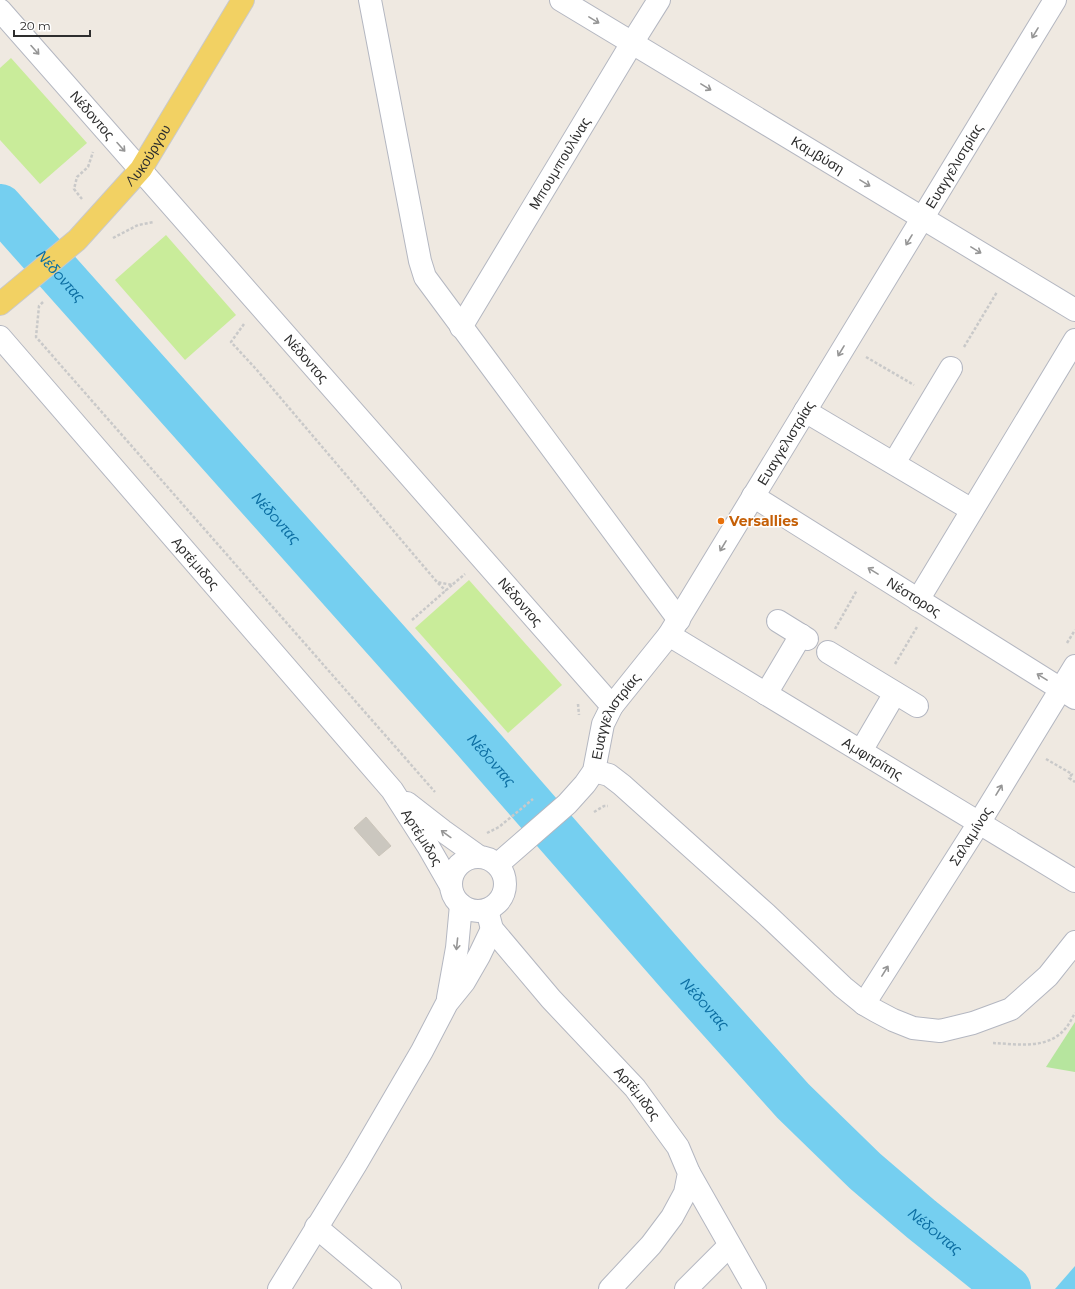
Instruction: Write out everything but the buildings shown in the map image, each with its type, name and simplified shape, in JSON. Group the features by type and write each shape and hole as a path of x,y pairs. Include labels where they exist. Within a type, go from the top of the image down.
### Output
{"main road":[{"name":"Λυκούργου","path":"0,304 77,240 141,169 243,0"}],"street":[{"path":"370,0 420,260 425,277 674,627"},
{"name":"Καμβύση","path":"561,0 1075,310"},
{"name":"Μπουμπουλίνας","path":"461,327 659,0"},
{"name":"Ευαγγελιστρίας","path":"498,864 571,800 585,784 594,770 602,724 612,706 674,627 1055,0"},
{"name":"Νέδοντος","path":"0,10 612,706"},
{"name":"Αρτέμιδος","path":"0,337 392,790 428,846 451,886 454,896 461,905"},
{"path":"924,603 972,510 1075,340"},
{"path":"894,463 951,368"},
{"path":"805,411 972,510"},
{"name":"Νέστορος","path":"754,496 1068,693"},
{"path":"766,694 804,637 778,622"},
{"name":"Αμφιτρίτης","path":"674,627 766,694 1075,881"},
{"path":"829,644 889,689 917,706"},
{"name":"Σαλαμίνος","path":"864,1004 979,823 1025,746 1068,693 1075,666"},
{"path":"861,751 889,689"},
{"path":"594,770 609,775 622,785 766,914 843,987 864,1004 893,1020 913,1028 940,1031 972,1023 1011,1009 1048,976 1075,942"},
{"name":"Αρτέμιδος","path":"392,790 443,831 478,856"},
{"name":"Αρτέμιδος","path":"451,886 452,874 458,865 467,858 478,856 489,858 498,864"},
{"path":"279,1289 356,1164 422,1052 447,1003 464,982 479,956 489,920 505,890 506,881 504,872 498,864"},
{"path":"447,1003 457,948 461,905 469,910 478,911 489,920"},
{"name":"Αρτέμιδος","path":"489,920 551,999 635,1088 678,1147 689,1173 729,1246 755,1289"},
{"path":"610,1289 651,1245 672,1217 686,1193 689,1173"},
{"path":"316,1227 390,1289"},
{"path":"686,1289 729,1246"}],"path":[{"path":"93,150 88,167 77,177 74,189 112,239 138,225 155,222 160,223"},
{"path":"951,368 1010,271"},
{"path":"39,306 36,337 437,794"},
{"path":"247,319 231,342 256,369 446,591"},
{"path":"845,345 933,397"},
{"path":"829,644 870,569"},
{"path":"412,620 464,575 469,574"},
{"path":"437,582 452,585"},
{"path":"889,689 924,603"},
{"path":"577,699 580,720"},
{"path":"1025,746 1072,774 1069,778 1075,782"},
{"path":"482,832 487,833 499,827 533,798"},
{"path":"571,800 591,814 604,806 612,805"}],"green space":[{"path":"11,58 87,143 40,184 0,140 0,68"},
{"path":"166,235 236,315 185,360 115,280"},
{"path":"469,580 562,685 508,733 415,628"},
{"path":"1075,1022 1075,1072 1046,1067"}],"water":[{"path":"1075,1266 1075,1289 1055,1289"}],"waterway":[{"name":"Νέδoντας","path":"0,207 475,740 681,976 793,1101 865,1171 921,1219 1008,1289"}],"place":[{"name":"Versallies","path":"721,521"}]}
